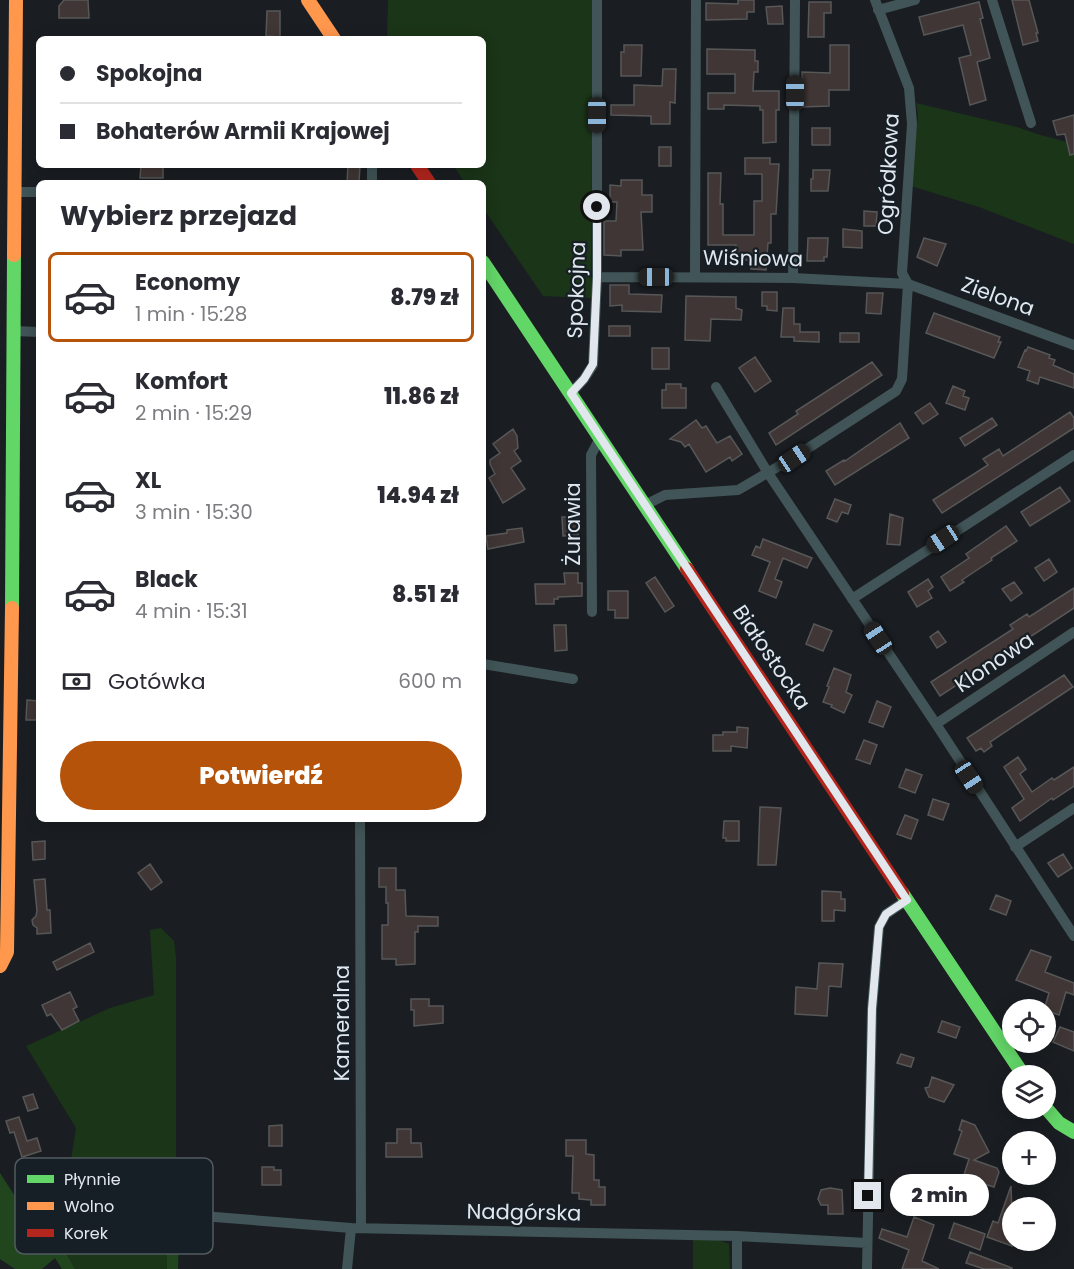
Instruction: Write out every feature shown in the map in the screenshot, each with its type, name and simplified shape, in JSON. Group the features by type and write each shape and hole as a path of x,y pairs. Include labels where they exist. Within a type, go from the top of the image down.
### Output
{"street":[{"path":"0,966 7,952 8,935 12,740 16,0"},
{"path":"308,0 332,36"},
{"name":"Spokojna","path":"571,393 584,379 593,364 597,277 597,0"},
{"path":"695,277 696,0"},
{"path":"794,278 795,0"},
{"path":"877,5 915,0"},
{"path":"992,0 1031,123"},
{"name":"Ogródkowa","path":"645,505 665,495 738,490 896,391 902,379 908,284 902,273 912,124 909,88 877,5"},
{"path":"14,192 36,192"},
{"name":"Białostocka","path":"486,266 1017,1065"},
{"name":"Wiśniowa","path":"597,277 794,278 908,284"},
{"name":"Zielona","path":"908,284 1074,345"},
{"path":"14,331 36,332"},
{"path":"716,387 768,473 1074,936"},
{"name":"Żurawia","path":"592,612 591,455 600,438"},
{"path":"852,599 1074,455"},
{"name":"Klonowa","path":"936,724 1074,632"},
{"path":"486,664 573,679"},
{"path":"1015,847 1074,808"},
{"name":"Kameralna","path":"347,1269 356,1228 360,822"},
{"path":"867,1269 872,1009 879,927 886,914 907,900"},
{"path":"1056,1119 1074,1132"},
{"name":"Nadgórska","path":"213,1217 356,1228 737,1236 867,1243"},
{"path":"737,1236 737,1269"}],"green space":[{"path":"388,0 593,0 591,298 543,296 486,212 486,180 463,180 455,168 486,168 486,36 387,36"},
{"path":"916,103 1017,127 1074,144 1074,244 979,207 911,186 918,115"},
{"path":"161,928 174,941 176,958 176,1158 71,1158 76,1128 26,1046 110,1008 154,995 150,930"},
{"path":"0,1173 15,1196 15,1254 67,1254 75,1269 62,1269 55,1258 42,1269 15,1269 0,1259"},
{"path":"693,1239 719,1240 729,1244 730,1269 693,1269"},
{"path":"67,1254 167,1254 167,1269 75,1269"},
{"path":"167,1254 178,1254 178,1269 167,1269"}],"building":[{"path":"64,0 88,0 89,18 59,18 59,6"},
{"path":"738,0 754,0 754,12 747,12 747,19 706,20 706,3 738,4"},
{"path":"1012,0 1029,0 1038,41 1023,45"},
{"path":"809,2 831,2 831,13 824,13 824,37 808,37"},
{"path":"979,2 983,18 980,19 990,58 977,62 986,100 970,105 959,58 971,55 963,25 924,35 919,17"},
{"path":"782,6 783,24 768,24 766,7"},
{"path":"267,11 280,11 280,36 266,36"},
{"path":"624,45 642,45 641,76 621,76 621,52 624,52"},
{"path":"830,45 849,45 849,90 829,90 829,106 802,107 802,72 830,73"},
{"path":"707,49 755,50 758,72 754,72 753,91 779,91 779,110 776,110 776,142 763,143 763,110 760,110 760,106 724,105 724,109 708,109 708,93 735,93 735,74 707,74"},
{"path":"663,69 676,69 675,103 670,102 670,124 651,124 651,116 611,115 611,105 634,105 634,85 662,86"},
{"path":"1074,115 1074,154 1070,155 1065,134 1057,135 1053,121"},
{"path":"812,128 830,128 830,145 812,145"},
{"path":"659,147 671,147 671,166 659,166"},
{"path":"745,158 770,158 770,164 779,164 776,214 771,214 771,243 768,243 766,270 751,269 751,260 736,260 736,245 708,245 708,173 721,173 720,204 723,204 723,235 754,235 754,201 762,201 762,174 745,174"},
{"path":"141,168 163,168 163,178 140,178"},
{"path":"348,168 360,168 359,180 347,180"},
{"path":"813,170 830,170 828,191 811,191"},
{"path":"621,180 642,180 642,195 652,195 652,212 641,212 643,250 621,250 621,256 604,255 604,221 616,221 617,202 610,202 610,185 621,186"},
{"path":"864,211 877,212 876,226 864,226"},
{"path":"843,229 862,231 862,248 843,247"},
{"path":"808,238 828,238 827,257 824,257 824,261 807,261"},
{"path":"924,238 946,244 937,266 917,257"},
{"path":"610,285 629,285 629,294 662,295 661,312 622,311 622,305 610,306"},
{"path":"762,292 777,292 777,311 767,310 767,306 762,306"},
{"path":"867,293 883,293 881,314 866,313"},
{"path":"686,296 736,297 736,308 742,310 741,320 711,319 710,341 685,340"},
{"path":"783,308 794,308 794,324 800,324 800,332 819,332 819,342 794,341 794,337 781,337"},
{"path":"934,313 1000,337 998,342 1001,342 994,358 926,333"},
{"path":"609,326 630,326 630,336 609,336"},
{"path":"840,333 859,333 859,342 840,342"},
{"path":"1028,347 1050,355 1049,358 1055,360 1053,365 1074,374 1074,388 1040,377 1038,384 1027,380 1030,371 1018,367"},
{"path":"652,348 669,348 669,369 652,369"},
{"path":"755,357 771,381 755,392 739,368"},
{"path":"872,362 882,375 776,445 769,433 798,414 796,411"},
{"path":"666,384 681,384 681,388 686,388 686,408 662,408 662,390 666,390"},
{"path":"953,386 965,391 963,396 969,398 965,410 946,403"},
{"path":"930,403 938,414 923,424 915,413"},
{"path":"1070,412 1074,418 1074,428 942,513 933,500 988,465 983,459 999,449 1003,456"},
{"path":"992,418 997,425 965,446 960,438"},
{"path":"696,420 702,428 706,426 717,443 730,436 742,454 732,461 730,457 706,472 689,444 685,447 681,442 670,439"},
{"path":"900,423 909,438 835,485 826,471 845,461"},
{"path":"513,429 517,436 518,448 514,451 521,461 511,468 525,489 503,503 489,478 495,474 490,460 500,453 493,444"},
{"path":"1060,487 1070,501 1030,526 1021,512"},
{"path":"835,499 851,505 848,514 842,512 837,522 827,518"},
{"path":"890,514 903,518 900,545 887,544"},
{"path":"562,517 577,517 578,535 563,536"},
{"path":"1006,526 1017,541 991,558 992,560 950,591 941,577 969,558 966,554"},
{"path":"522,528 524,542 488,549 486,536"},
{"path":"763,539 812,558 807,568 783,558 775,579 782,582 776,598 759,591 770,562 752,555 756,546 760,548"},
{"path":"1049,559 1057,572 1044,581 1035,568"},
{"path":"564,573 578,573 578,583 582,583 582,596 558,597 554,599 554,604 536,604 535,584 565,584"},
{"path":"655,577 674,606 665,612 646,583"},
{"path":"928,579 933,587 928,591 932,598 917,607 908,592"},
{"path":"1014,582 1022,593 1011,601 1002,589"},
{"path":"1074,588 1074,608 940,696 931,682 1013,629 1010,625 1027,614 1029,617"},
{"path":"608,591 628,591 628,618 615,618 615,610 608,610"},
{"path":"814,624 832,631 823,651 806,644"},
{"path":"554,625 566,625 567,650 555,651"},
{"path":"938,631 946,642 937,648 930,637"},
{"path":"834,668 851,675 846,692 852,695 844,713 823,702"},
{"path":"1064,675 1073,687 990,742 992,746 984,752 981,748 976,751 967,738"},
{"path":"27,700 36,701 36,720 26,720"},
{"path":"877,701 891,707 883,727 869,722"},
{"path":"737,727 748,728 747,748 731,746 731,751 713,751 713,735 737,732"},
{"path":"864,740 877,745 870,764 856,759"},
{"path":"1018,757 1026,769 1020,774 1032,792 1052,778 1054,780 1074,767 1074,786 1053,800 1052,798 1020,821 1012,808 1024,799 1004,767"},
{"path":"906,769 922,775 915,793 899,787"},
{"path":"933,799 949,804 943,820 928,815"},
{"path":"760,807 781,808 776,865 758,865"},
{"path":"905,815 918,820 911,839 897,834"},
{"path":"724,821 739,821 739,841 726,841 726,838 723,838"},
{"path":"45,841 45,859 33,860 32,842"},
{"path":"1063,854 1072,868 1058,877 1048,863"},
{"path":"150,864 162,882 151,890 138,873"},
{"path":"379,868 396,868 396,890 405,890 406,916 438,917 438,926 418,926 418,932 415,932 415,964 396,965 396,959 382,959 382,925 388,925 388,903 386,903 386,887 379,887"},
{"path":"45,879 51,933 37,934 37,928 33,925 32,920 37,911 34,880"},
{"path":"822,891 841,892 841,899 845,899 845,911 834,910 834,921 822,921"},
{"path":"996,895 1011,901 1006,915 990,909"},
{"path":"90,943 94,952 57,970 53,962"},
{"path":"1031,950 1051,957 1045,972 1074,983 1074,995 1066,992 1059,1015 1056,1014 1056,999 1047,999 1049,993 1016,980"},
{"path":"819,963 843,964 841,987 829,986 827,1016 795,1014 796,987 817,989"},
{"path":"70,992 77,1007 73,1009 79,1021 62,1030 51,1014 47,1016 42,1005"},
{"path":"411,999 429,999 429,1006 443,1006 443,1023 414,1026"},
{"path":"942,1021 960,1027 956,1038 938,1032"},
{"path":"1060,1027 1074,1032 1074,1051 1056,1043 1056,1036"},
{"path":"901,1054 914,1058 911,1067 897,1063"},
{"path":"932,1077 954,1085 944,1102 929,1097 925,1088 929,1087"},
{"path":"33,1094 38,1108 28,1111 23,1097"},
{"path":"19,1117 27,1141 37,1138 41,1151 22,1157 14,1132 10,1133 6,1121"},
{"path":"962,1120 975,1125 989,1152 974,1160 997,1168 999,1172 994,1187 981,1183 979,1189 969,1186 971,1180 963,1178 969,1159 954,1154 962,1131 959,1130"},
{"path":"282,1125 282,1146 269,1146 269,1126"},
{"path":"397,1129 411,1129 411,1143 421,1143 422,1157 386,1157 386,1143 397,1143"},
{"path":"566,1140 586,1140 586,1154 594,1155 594,1180 599,1180 599,1187 605,1187 605,1205 591,1205 591,1200 579,1199 579,1193 572,1193 573,1156 566,1156"},
{"path":"262,1167 274,1167 274,1170 281,1170 281,1185 262,1185"},
{"path":"1011,1186 1011,1197 1007,1197"},
{"path":"830,1188 842,1190 843,1214 828,1214 828,1205 821,1205 818,1199 821,1190"},
{"path":"1002,1212 1002,1242 987,1237 993,1221 998,1223"},
{"path":"914,1217 934,1225 922,1261 939,1269 902,1269 909,1250 879,1238 882,1229 907,1237"},
{"path":"954,1223 985,1234 980,1250 949,1238"},
{"path":"970,1252 1012,1269 984,1269 966,1263"}],"traffic: fast":[{"path":"12,608 14,255"},
{"path":"486,267 687,569"},
{"path":"902,893 1017,1065"},
{"path":"1056,1119 1074,1132"}],"traffic: slow":[{"path":"14,255 16,0"},
{"path":"308,0 332,36"},
{"path":"0,966 7,952 12,608"}],"traffic: jam":[{"path":"419,168 427,180"},
{"path":"687,569 902,893"}],"route":[{"path":"597,207 593,364 584,379 571,393 907,900 886,914 879,927 872,1009 868,1196"}]}
